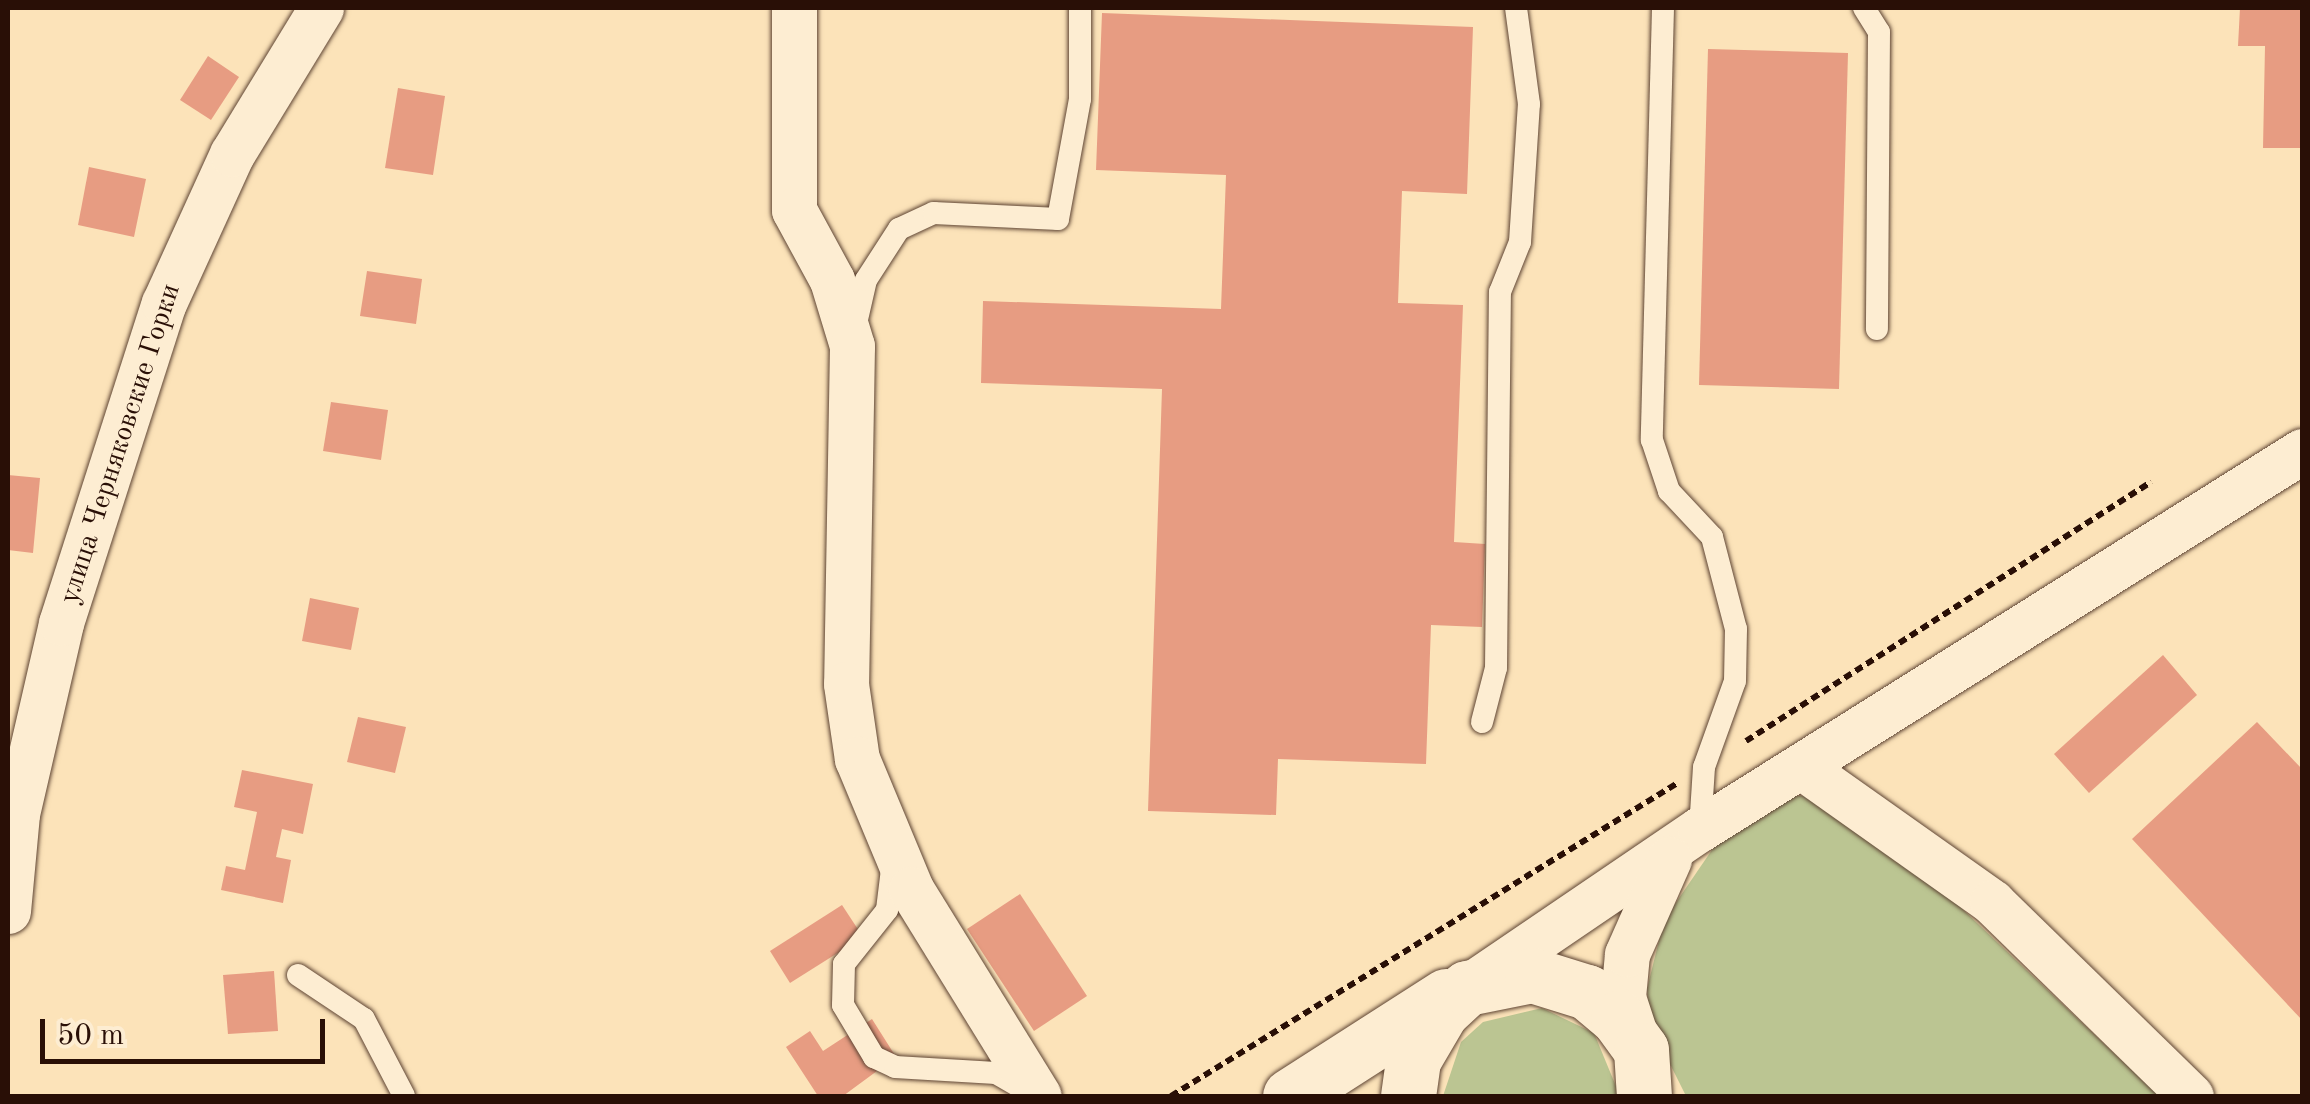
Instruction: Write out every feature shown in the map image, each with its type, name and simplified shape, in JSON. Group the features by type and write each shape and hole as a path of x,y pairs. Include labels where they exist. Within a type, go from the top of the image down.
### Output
{"street":[{"name":"улица Черняковские Горки","path":"8,911 17,814 62,623 164,303 232,154 320,8"},
{"path":"794,8 794,210 832,280 852,346 846,684 857,760 892,848 1038,1096"},
{"path":"1290,1096 1468,988 1687,839 2302,451"},
{"path":"1803,768 1992,902 2191,1096"},
{"path":"1650,1081 1623,997 1627,954 1687,839"},
{"path":"1408,1096 1420,1042 1468,988 1532,975 1569,983 1606,1006 1650,1081"}],"lane":[{"path":"852,346 866,280 899,229 934,213 1058,219 1080,99 1080,8"},
{"path":"1482,722 1496,668 1500,292 1520,242 1530,104 1516,8"},
{"path":"1663,8 1652,440 1669,491 1712,537 1736,629 1735,681 1704,767 1687,839"},
{"path":"1864,8 1879,32 1877,329"},
{"path":"892,848 887,910 844,964 842,1006 874,1057 895,1067 996,1073 1038,1096"},
{"path":"298,974 364,1020 404,1096"}],"path":[{"path":"1171,1096 1704,767 2151,482"}],"green space":[{"path":"1792,796 1807,796 1955,902 2159,1096 1686,1096 1650,1024 1647,989 1664,920 1716,844"},
{"path":"1542,1008 1594,1033 1620,1096 1443,1096 1461,1042 1483,1022"}],"building":[{"path":"2240,8 2302,8 2302,148 2263,148 2265,46 2238,46"},
{"path":"1102,13 1473,27 1467,194 1402,191 1398,303 1463,305 1454,542 1485,544 1482,627 1431,625 1426,764 1278,759 1276,815 1148,811 1162,389 981,383 983,301 1221,309 1226,175 1096,170"},
{"path":"1708,49 1848,53 1839,389 1699,385"},
{"path":"208,56 239,77 211,120 180,100"},
{"path":"398,88 445,96 433,175 385,168"},
{"path":"89,167 146,179 134,237 78,225"},
{"path":"367,271 422,279 416,324 360,316"},
{"path":"331,402 388,410 381,460 323,451"},
{"path":"8,475 40,478 33,553 8,550"},
{"path":"310,598 359,608 351,650 302,641"},
{"path":"2163,655 2197,695 2089,793 2054,754"},
{"path":"358,717 406,727 395,773 347,762"},
{"path":"2257,722 2302,769 2302,1020 2132,839"},
{"path":"242,770 313,784 303,834 282,829 276,857 291,860 283,903 221,890 226,866 245,870 257,812 234,807"},
{"path":"1020,894 1087,996 1034,1031 967,929"},
{"path":"842,905 863,937 790,983 770,951"},
{"path":"274,971 278,1031 228,1034 223,975"},
{"path":"872,1019 896,1057 843,1096 818,1096 786,1047 810,1031 823,1051"}]}
